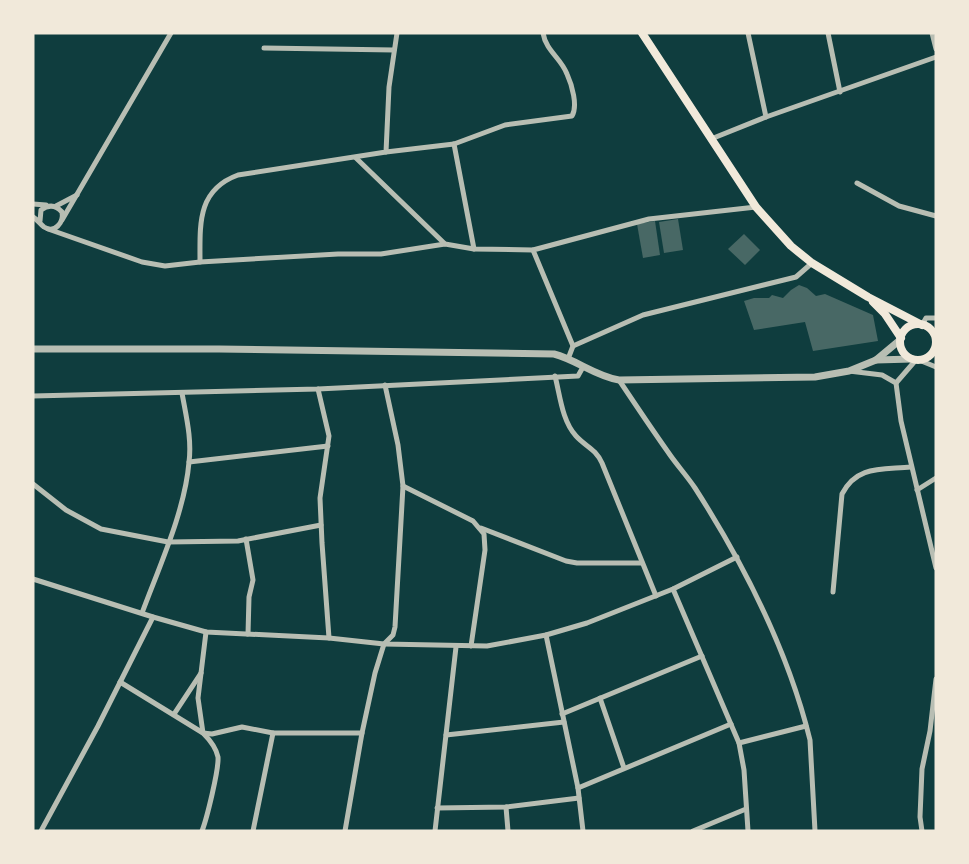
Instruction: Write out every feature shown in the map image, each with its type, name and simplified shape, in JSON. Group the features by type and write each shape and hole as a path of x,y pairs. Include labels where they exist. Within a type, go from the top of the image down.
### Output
{"main road":[{"path":"642,33 756,207 790,246 812,263 934,334 935,349 930,356 915,360 903,351 900,339 885,314 868,297"},
{"path":"900,339 904,331 910,327 923,326 936,329"}],"street":[{"path":"48,229 57,227 61,222 171,33"},
{"path":"386,152 389,87 397,33"},
{"path":"200,262 200,224 204,207 213,191 223,181 238,175 454,144 505,125 572,116 575,109 567,74 544,43 543,33"},
{"path":"748,33 766,117"},
{"path":"828,33 840,92"},
{"path":"932,33 936,49"},
{"path":"264,48 394,50"},
{"path":"711,139 766,117 936,57"},
{"path":"454,144 474,249"},
{"path":"356,158 445,244"},
{"path":"857,183 899,206 936,216"},
{"path":"33,204 56,206 78,194"},
{"path":"40,221 41,210 48,206"},
{"path":"56,206 62,212 61,222 70,237"},
{"path":"33,217 48,229 158,265 338,254 381,254 445,244 474,249 533,250 649,219 756,207"},
{"path":"533,250 573,346 568,359"},
{"path":"573,346 643,315 796,277 812,263"},
{"path":"923,326 926,318 936,318"},
{"path":"33,349 554,354 609,379 619,380 815,377 849,371 876,360 900,339"},
{"path":"876,360 915,360 936,367"},
{"path":"915,360 896,383 901,422 936,565"},
{"path":"33,396 318,389 474,382 578,376 583,367"},
{"path":"849,371 882,375 896,383"},
{"path":"555,376 568,424 576,435 597,452 656,596"},
{"path":"619,380 693,486 755,591 799,695 810,740 815,831"},
{"path":"345,831 375,673 384,645 393,635 395,627 403,486 398,445 384,385"},
{"path":"318,389 329,436 320,498 329,638"},
{"path":"142,613 168,542 184,489 189,462 189,439 182,393"},
{"path":"189,462 328,446"},
{"path":"833,592 842,494 847,485 855,476 864,472 911,467"},
{"path":"917,490 936,478"},
{"path":"33,484 66,510 101,529 168,542 246,539 321,525"},
{"path":"403,486 473,520 484,534 485,550 471,646"},
{"path":"480,527 566,561 642,563"},
{"path":"246,539 253,580 249,597 248,634"},
{"path":"33,579 206,632 329,638 384,645 456,647 487,646 546,635 587,623 673,589 737,557"},
{"path":"673,589 739,743 744,770 748,831"},
{"path":"41,831 99,726 153,617"},
{"path":"203,733 198,698 206,632"},
{"path":"546,635 578,788 583,831"},
{"path":"435,831 456,647"},
{"path":"562,714 702,656"},
{"path":"174,714 202,671"},
{"path":"922,831 920,817 922,769 933,729 936,679"},
{"path":"120,682 174,714 203,733 212,742 218,757 207,819 202,831"},
{"path":"600,698 624,768"},
{"path":"447,735 564,722"},
{"path":"578,788 731,724"},
{"path":"739,743 806,726"},
{"path":"203,733 212,734 242,727 273,733 362,733"},
{"path":"252,831 273,733"},
{"path":"437,808 506,807 579,798"},
{"path":"506,807 508,831"},
{"path":"693,831 746,809"}],"building":[{"path":"678,219 683,250 664,253 659,222"},
{"path":"655,221 660,255 643,258 637,224"},
{"path":"744,234 760,250 745,265 728,249"},
{"path":"799,285 807,288 816,296 825,294 873,315 878,341 813,351 805,322 754,330 744,301 769,298 772,295 783,298"}]}
